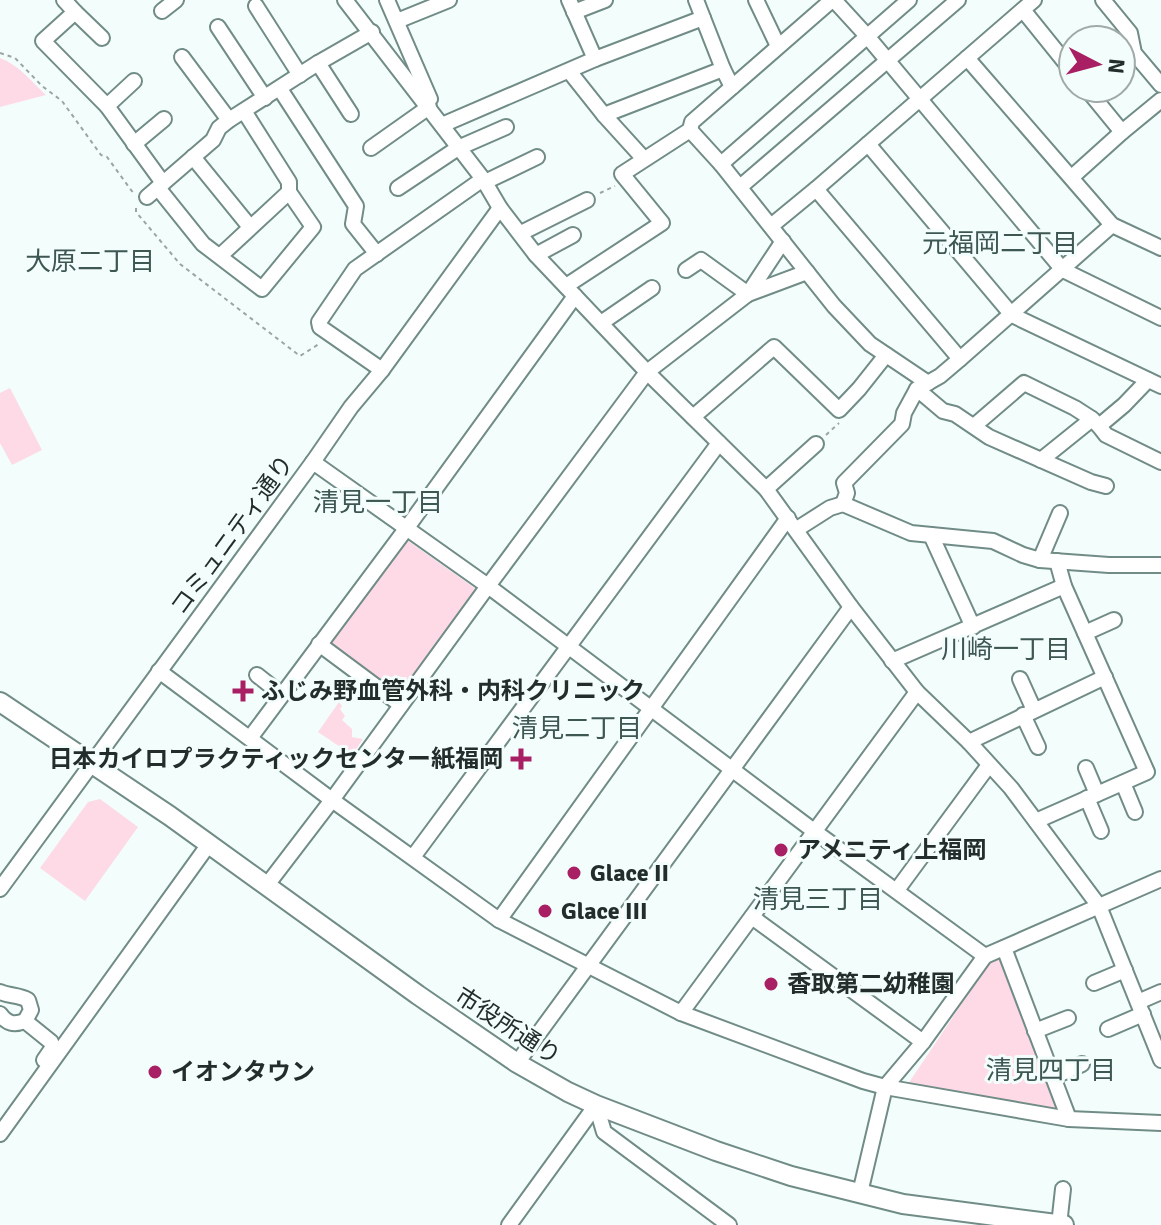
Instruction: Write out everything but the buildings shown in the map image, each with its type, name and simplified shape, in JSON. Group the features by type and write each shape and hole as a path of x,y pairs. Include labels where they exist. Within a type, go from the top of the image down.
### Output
{"main road":[{"name":"市役所通り","path":"0,702 209,844 418,995 556,1086 596,1105 716,1151 791,1176 935,1210 1062,1225"}],"street":[{"path":"64,0 102,38"},
{"path":"162,11 176,0"},
{"path":"345,0 484,180 500,208 536,255 647,372 766,489 917,692 1011,788 1099,906 1161,1060"},
{"path":"387,0 442,125"},
{"path":"397,21 449,0"},
{"path":"595,59 571,6 605,0"},
{"path":"696,0 732,87"},
{"path":"756,0 778,46"},
{"path":"250,738 406,529 570,291 662,223 622,174 690,130 692,122 778,46 814,6 833,0 867,36 1063,270 1161,318"},
{"path":"731,176 867,36 909,0"},
{"path":"731,176 888,62 958,0"},
{"path":"1103,0 1130,33 1134,53 1161,85"},
{"path":"771,226 1029,5 1057,48"},
{"path":"256,6 300,75"},
{"path":"75,12 43,41 107,106 134,144 156,189 203,244 262,289 313,227 289,192 289,182 244,111"},
{"path":"442,125 595,59 703,18"},
{"path":"218,27 265,98"},
{"path":"156,189 213,140 219,128 229,120 372,32"},
{"path":"182,57 229,120"},
{"path":"967,58 1112,225 1161,247"},
{"path":"318,63 351,114"},
{"path":"604,115 723,69"},
{"path":"569,71 644,159"},
{"path":"107,106 134,81"},
{"path":"280,89 356,206 353,224 377,254"},
{"path":"1099,104 1122,132"},
{"path":"1072,177 1122,132 1159,105"},
{"path":"371,148 429,107"},
{"path":"134,144 164,119"},
{"path":"398,188 458,148 506,127"},
{"path":"690,130 731,176 834,306 870,344 922,386 943,411 955,414 989,437 1106,486"},
{"path":"868,144 1012,315 1155,383 1041,460"},
{"path":"193,157 250,227"},
{"path":"382,370 320,327 319,322 355,269 484,180 537,157"},
{"path":"816,189 960,359"},
{"path":"220,256 289,192"},
{"path":"521,233 587,200"},
{"name":"コミュニティ通り","path":"0,889 500,208"},
{"path":"843,504 847,493 844,483 902,424 904,413 922,386 940,376 1012,315 1112,225"},
{"path":"536,255 573,235"},
{"path":"748,294 783,241"},
{"path":"686,270 701,260 748,294"},
{"path":"267,885 647,372 748,294 807,272"},
{"path":"601,323 652,288"},
{"path":"693,417 774,347 839,410 886,355"},
{"path":"974,426 1024,383 1075,408 1106,435 1161,462"},
{"path":"413,857 719,443"},
{"path":"766,489 816,444"},
{"path":"313,462 488,586 985,956"},
{"path":"499,920 651,709 792,524 843,504 911,533 993,541 1040,560 1161,565"},
{"path":"1040,560 1060,513"},
{"path":"931,535 973,627"},
{"path":"1036,821 1154,769 1105,677 1064,586 1057,561"},
{"path":"892,661 1064,586"},
{"path":"517,1063 851,607"},
{"path":"1085,633 1114,620"},
{"path":"319,644 401,705"},
{"path":"159,671 499,920 681,1013 885,1087 1069,1119 1161,1123"},
{"path":"257,675 281,694"},
{"path":"969,742 1105,677"},
{"path":"1020,679 1038,747"},
{"path":"681,1013 917,692"},
{"path":"897,890 989,765"},
{"path":"1086,768 1101,831"},
{"path":"1123,783 1135,812"},
{"path":"0,1134 209,844"},
{"path":"860,1193 885,1087 923,1042 985,956 1161,879"},
{"path":"752,917 923,1042"},
{"path":"1004,948 1069,1119"},
{"path":"1094,983 1125,970"},
{"path":"0,992 28,1000 31,1010 27,1018 16,1024 0,1014"},
{"path":"1108,1029 1161,992"},
{"path":"27,1018 55,1035 62,1033 78,1013 88,1011"},
{"path":"52,1045 61,1043 71,1027 88,1011"},
{"path":"27,1018 53,1047 31,1079 27,1096"},
{"path":"1035,1031 1068,1018"},
{"path":"1053,1077 1082,1064"},
{"path":"509,1225 596,1105"},
{"path":"596,1105 604,1132 729,1225"},
{"path":"1062,1225 1063,1189"}],"path":[{"path":"0,53 15,58 42,86 62,101 133,193 136,212 180,264 300,356 331,335"},
{"path":"587,200 617,185 622,174"},
{"path":"816,444 844,418 839,410"}],"shaded area":[{"path":"0,58 19,69 46,95 0,107"},
{"path":"10,388 42,450 12,465 0,443 0,393"},
{"path":"404,538 476,589 399,696 328,646"},
{"path":"339,702 345,716 342,720 352,729 352,737 363,739 352,755 318,732"},
{"path":"100,799 138,827 85,901 40,868 88,802"},
{"path":"1000,959 1060,1106 1054,1110 911,1086 910,1081 989,963"}],"place":[{"name":"ふじみ野血管外科・内科クリニック","path":"243,691"},
{"name":"日本カイロプラクティックセンター紙福岡","path":"521,759"},
{"name":"アメニティ上福岡","path":"781,850"},
{"name":"Glace II","path":"574,873"},
{"name":"Glace III","path":"545,911"},
{"name":"香取第二幼稚園","path":"771,984"},
{"name":"イオンタウン","path":"155,1072"}],"district":[{"name":"元福岡二丁目","path":"1000,243"},
{"name":"大原二丁目","path":"90,261"},
{"name":"清見一丁目","path":"378,502"},
{"name":"川崎一丁目","path":"1006,649"},
{"name":"清見二丁目","path":"577,728"},
{"name":"清見三丁目","path":"818,899"},
{"name":"清見四丁目","path":"1051,1070"}]}
